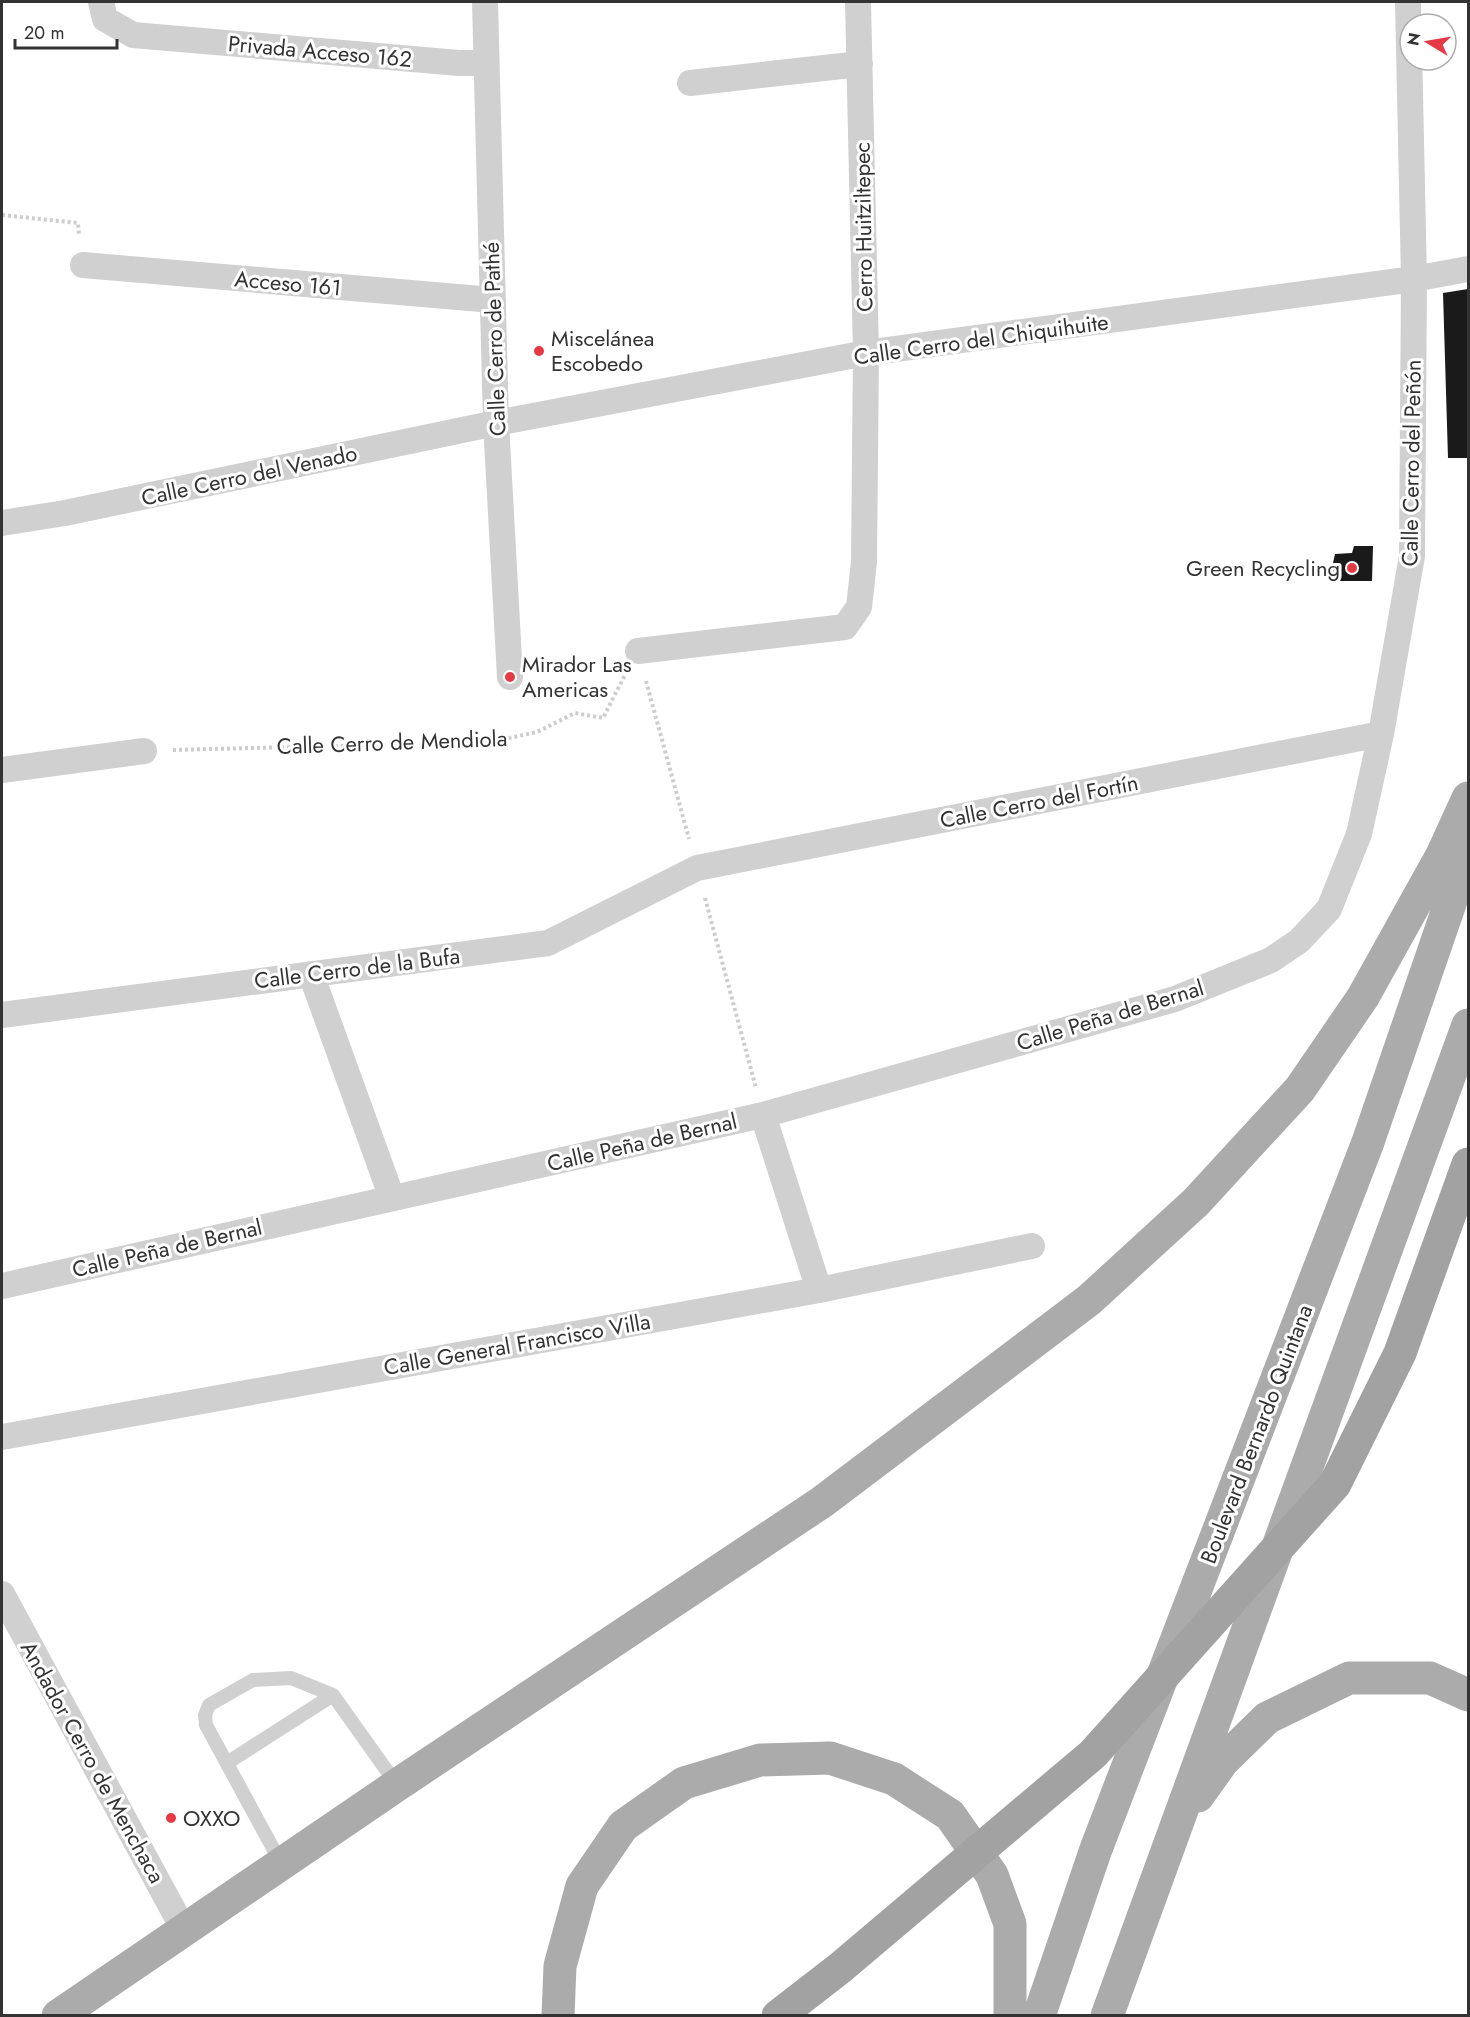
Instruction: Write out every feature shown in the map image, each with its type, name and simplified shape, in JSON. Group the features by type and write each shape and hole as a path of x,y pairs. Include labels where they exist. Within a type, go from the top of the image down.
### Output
{"highway":[{"path":"778,2016 840,1968 1093,1755 1335,1484 1400,1353 1468,1164"}],"main road":[{"path":"58,2016 397,1785 822,1502 1089,1300 1196,1202 1300,1089 1363,997 1442,855 1468,798"},
{"name":"Boulevard Bernardo Quintana","path":"1039,2016 1096,1849 1368,1142 1468,851"},
{"path":"1107,2016 1468,1025"},
{"path":"1151,1894 1188,1809 1223,1761 1267,1718 1349,1678 1430,1678 1468,1695"},
{"path":"558,2016 560,1966 582,1886 623,1826 684,1783 760,1760 830,1758 894,1779 950,1815 992,1875 1010,1924 1010,2016"}],"street":[{"name":"Privada Acceso 162","path":"101,2 105,20 133,34 459,63 486,63"},
{"name":"Calle Cerro de Pathé","path":"485,2 496,423 510,677"},
{"name":"Cerro Huitziltepec","path":"638,651 845,627 859,607 864,562 866,353 858,2"},
{"name":"Calle Cerro del Peñón","path":"1271,960 1299,941 1329,909 1359,834 1381,734 1412,556 1414,279 1408,2"},
{"path":"690,83 860,64"},
{"name":"Acceso 161","path":"82,266 493,300"},
{"name":"Calle Cerro del Chiquihuite","path":"496,423 866,353 1414,279 1468,269"},
{"name":"Calle Cerro del Venado","path":"2,523 65,513 496,423"},
{"name":"Calle Cerro del Fortín","path":"697,868 1381,734"},
{"path":"2,770 144,751"},
{"name":"Calle Cerro de la Bufa","path":"2,1015 548,943 697,868"},
{"name":"Calle Peña de Bernal","path":"2,1286 763,1115 1175,999 1271,960"},
{"path":"311,974 392,1198"},
{"path":"763,1115 819,1290"},
{"name":"Calle General Francisco Villa","path":"2,1437 819,1290 1032,1246"},
{"name":"Andador Cerro de Menchaca","path":"2,1594 184,1930"}],"lane":[{"path":"282,1863 206,1725 205,1715 209,1706 253,1680 291,1678 333,1695 397,1785"},
{"path":"227,1763 333,1695"}],"path":[{"path":"2,214 78,223 82,266"},
{"name":"Calle Cerro de Mendiola","path":"144,751 491,742 537,732 575,713 603,718 638,651"}],"building":[{"path":"1468,289 1468,458 1448,458 1443,293"},
{"name":"Green Recycling","path":"1354,546 1373,546 1372,581 1329,581 1335,554 1352,553"}],"place":[{"name":"Miscelánea Escobedo","path":"539,351"},
{"name":"Green Recycling","path":"1352,568"},
{"name":"Mirador Las Americas","path":"510,677"},
{"name":"OXXO","path":"171,1818"}]}
